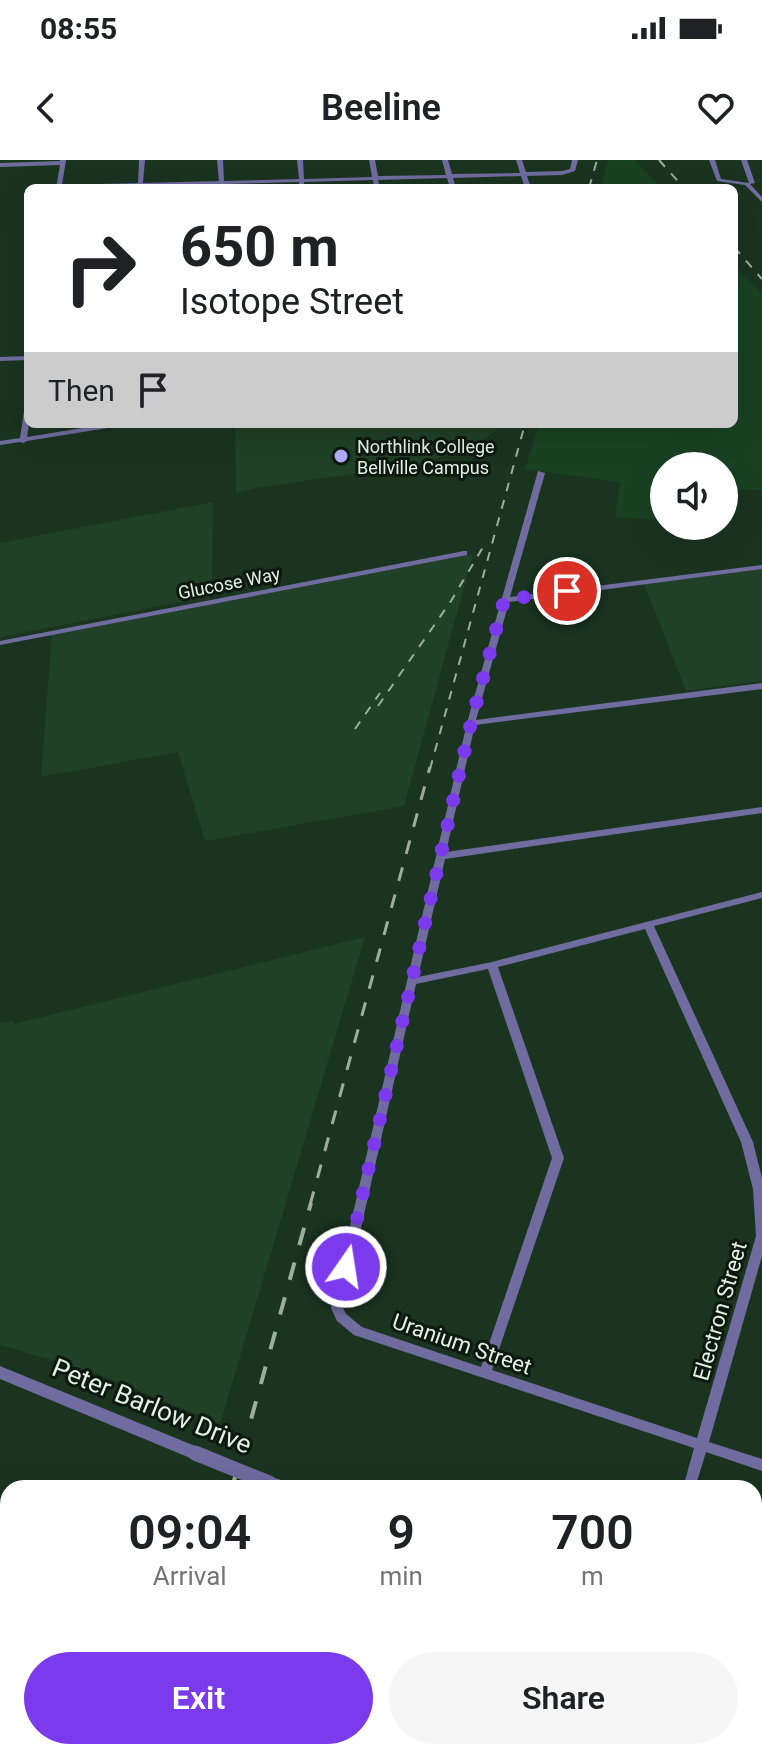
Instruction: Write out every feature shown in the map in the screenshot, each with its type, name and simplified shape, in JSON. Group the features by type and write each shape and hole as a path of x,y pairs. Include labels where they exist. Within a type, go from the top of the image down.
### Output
{"street":[{"path":"140,184 142,160"},
{"path":"220,160 222,184"},
{"path":"300,160 302,184 375,178 571,171 575,160"},
{"path":"372,160 376,184"},
{"path":"445,160 452,184"},
{"path":"519,160 527,184"},
{"path":"712,160 721,181 762,182"},
{"path":"744,160 749,184 762,200"},
{"path":"0,165 63,162 60,184"},
{"path":"0,359 24,358"},
{"path":"23,441 25,428"},
{"path":"0,443 93,428"},
{"name":"Uranium Street","path":"541,473 471,723 337,1308 348,1325 358,1331 762,1465"},
{"name":"Glucose Way","path":"0,643 464,553"},
{"path":"504,600 762,567"},
{"path":"471,723 762,686"},
{"path":"441,856 762,810"},
{"path":"411,982 492,965 762,895"},
{"name":"Electron Street","path":"648,925 747,1142 762,1205 762,1236 691,1480"},
{"path":"485,1373 558,1158 492,965"},
{"name":"Peter Barlow Drive","path":"0,1372 263,1480"}],"shaded area":[{"path":"608,160 635,160 657,184 602,184"},
{"path":"738,269 762,294 762,490 738,490 738,452 650,452 650,519 615,517 620,482 525,469 538,428 738,428"},
{"name":"Northlink College Bellville Campus","path":"235,428 499,428 482,441 427,463 236,493"},
{"path":"213,502 212,596 0,637 0,543"},
{"path":"473,554 404,806 205,841 178,752 41,777 52,634"},
{"path":"762,569 762,681 686,691 644,584"},
{"path":"365,937 220,1424 96,1373 0,1345 0,1023 13,1021 14,1024"}],"railway":[{"path":"590,184 597,160"},
{"path":"659,160 680,184"},
{"path":"738,252 762,279"},
{"path":"430,769 524,428"},
{"path":"378,706 451,601 483,547"},
{"path":"355,729 380,693"},
{"path":"310,1205 430,767"},
{"path":"234,1480 311,1203"}],"place":[{"name":"Northlink College Bellville Campus","path":"341,456"}],"route":[{"path":"346,1267 471,723 504,600 567,591"}]}
